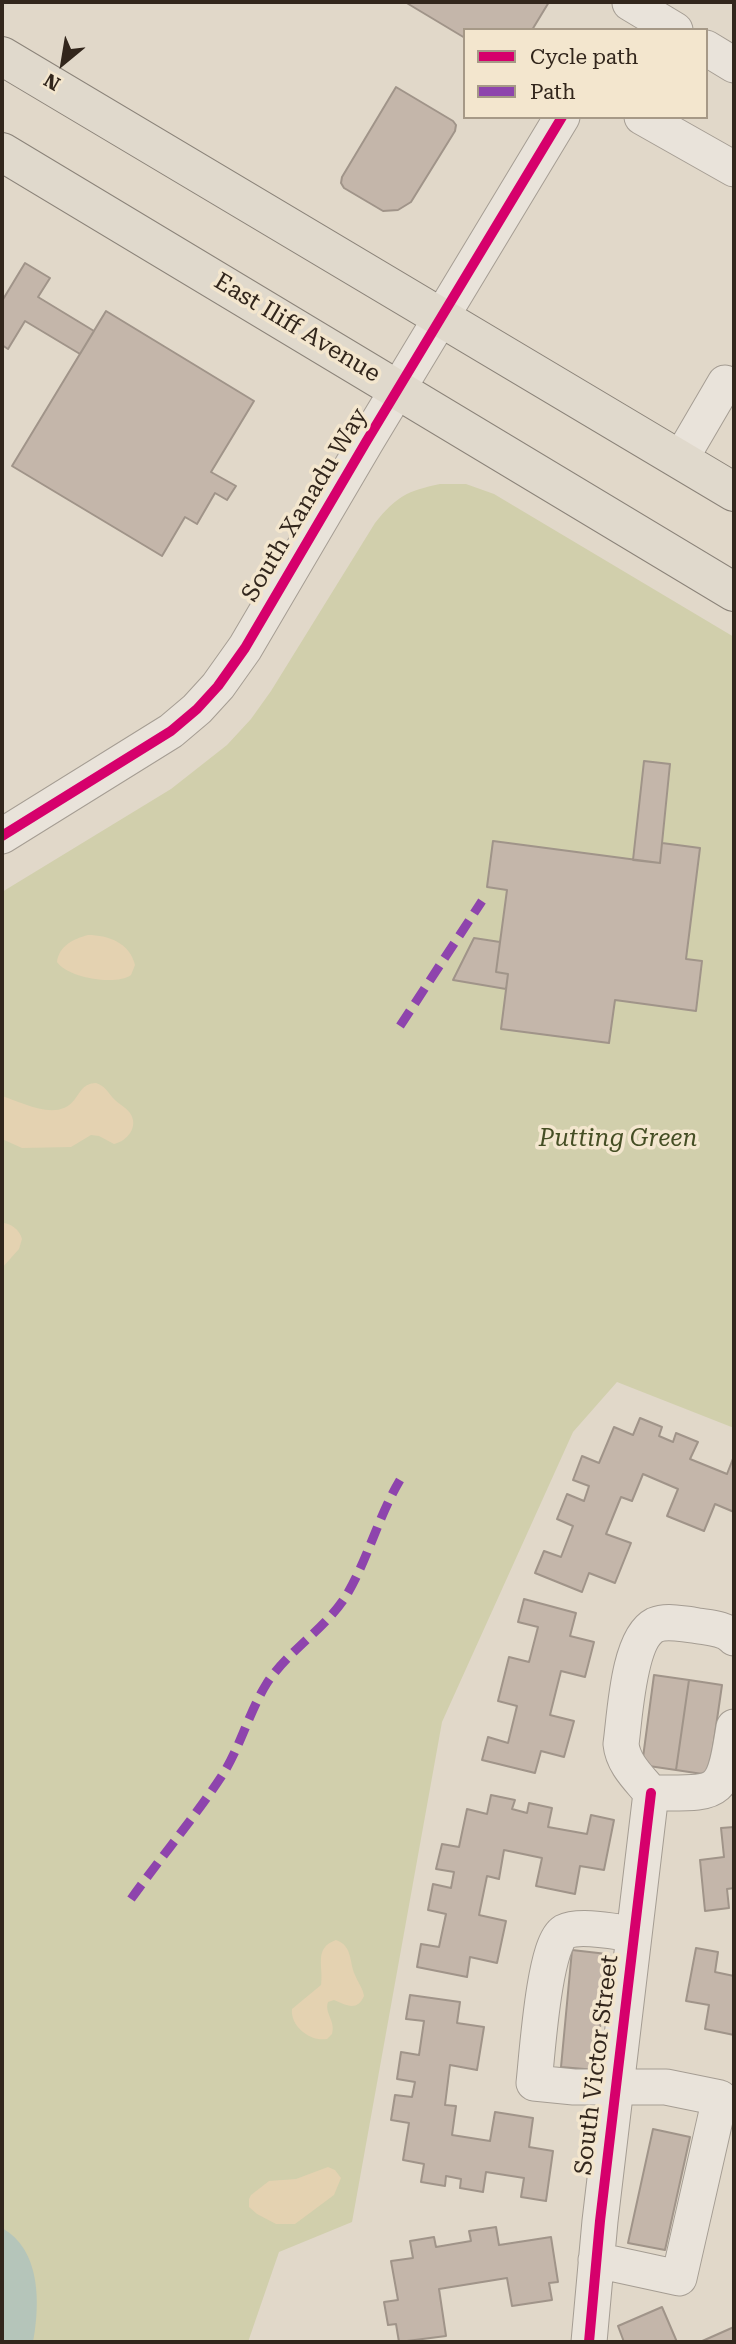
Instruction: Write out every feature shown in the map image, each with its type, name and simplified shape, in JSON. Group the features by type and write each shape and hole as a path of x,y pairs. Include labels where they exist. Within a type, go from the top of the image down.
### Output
{"main road":[{"path":"2,56 734,492"},
{"name":"East Iliff Avenue","path":"2,152 734,592"}],"street":[{"path":"625,11 670,28"},
{"path":"708,49 734,65"},
{"name":"South Xanadu Way","path":"2,836 165,735 213,693 245,648 561,119"},
{"path":"646,119 734,169"},
{"path":"680,460 725,383"},
{"path":"734,1638 722,1630 665,1622 651,1628 639,1645 633,1662 621,1744 624,1759 651,1793 695,1793 713,1788 726,1774 734,1727"},
{"name":"South Victor Street","path":"589,2342 596,2260 651,1793"},
{"path":"596,2260 678,2278 720,2098 678,2088 616,2088 534,2083 546,1980 553,1947 558,1938 564,1932 583,1929 633,1934"}],"green space":[{"name":"Putting Green","path":"440,484 466,484 494,494 734,637 734,1428 617,1382 573,1432 442,1722 352,2222 279,2252 248,2342 2,2342 2,892 171,789 227,745 251,719 271,691 375,523 403,496"}],"sand":[{"path":"88,935 110,939 123,946 135,965 131,975 115,980 92,979 63,968 57,962 61,952 68,944"},
{"path":"96,1083 106,1089 132,1118 133,1128 124,1140 114,1144 91,1135 71,1147 22,1148 2,1139 2,1096 40,1109 59,1110 68,1106 85,1086"},
{"path":"2,1223 15,1228 22,1239 19,1249 2,1268"},
{"path":"336,1940 348,1950 364,1996 355,2006 334,2000 328,2002 332,2034 327,2039 314,2038 298,2027 292,2009 321,1985 322,1953 329,1943"},
{"path":"328,2167 335,2170 341,2178 334,2195 295,2224 276,2224 249,2207 251,2195 269,2181 296,2179"}],"shaded area":[{"path":"2,2228 15,2238 31,2263 37,2295 33,2342 2,2342"}],"building":[{"path":"405,2 549,2 533,28 463,28 463,37"},
{"path":"396,87 456,125 455,131 411,202 398,210 383,211 344,188 341,183 342,177"},
{"path":"25,263 50,278 38,297 94,331 80,354 25,321 8,349 2,345 2,301"},
{"path":"106,311 254,401 211,472 236,486 227,500 215,493 197,524 185,517 162,556 12,466"},
{"path":"644,761 670,764 660,863 633,860"},
{"path":"493,841 660,863 662,843 700,848 686,959 702,961 696,1011 615,1000 609,1043 501,1029 508,974 496,972 507,890 487,887"},
{"path":"474,938 500,942 496,972 508,974 506,989 453,980"},
{"path":"640,1418 662,1427 659,1436 673,1442 676,1433 698,1442 690,1459 727,1474 734,1456 734,1512 715,1504 704,1531 667,1516 678,1489 643,1474 632,1501 621,1497 606,1534 631,1543 615,1583 589,1573 582,1592 535,1573 544,1551 561,1557 573,1526 557,1519 567,1494 584,1501 589,1486 573,1480 582,1456 599,1463 614,1427 633,1435"},
{"path":"524,1599 576,1613 570,1636 594,1642 585,1677 561,1671 550,1715 574,1721 564,1757 541,1751 535,1773 482,1760 488,1737 508,1743 517,1706 498,1701 509,1657 529,1662 538,1627 518,1622"},
{"path":"654,1675 689,1680 676,1770 642,1765"},
{"path":"689,1680 722,1685 709,1775 676,1770"},
{"path":"491,1795 515,1800 512,1809 527,1813 529,1803 552,1808 548,1827 587,1834 591,1815 614,1820 604,1870 580,1866 575,1894 536,1886 542,1858 504,1850 499,1879 487,1876 479,1915 506,1921 497,1963 470,1957 467,1977 417,1967 421,1944 439,1947 446,1914 428,1910 433,1884 451,1888 454,1872 436,1869 442,1844 459,1847 467,1809 487,1814"},
{"path":"734,1827 734,1888 727,1889 729,1908 705,1911 700,1860 724,1857 721,1828"},
{"path":"696,1948 718,1952 715,1972 734,1976 734,2035 705,2029 709,2005 686,2001"},
{"path":"572,1950 607,1954 596,2070 561,2067"},
{"path":"410,1995 460,2002 457,2023 484,2027 477,2070 450,2065 445,2105 456,2106 452,2135 490,2141 495,2112 533,2118 529,2147 553,2151 546,2201 521,2197 524,2178 486,2172 483,2192 460,2188 461,2179 446,2176 445,2186 421,2182 424,2164 403,2160 409,2123 391,2120 395,2095 412,2097 415,2082 397,2079 401,2052 419,2055 424,2021 406,2019"},
{"path":"653,2129 690,2137 665,2250 628,2243"},
{"path":"496,2227 499,2245 551,2237 558,2282 549,2283 552,2300 512,2306 507,2278 439,2289 446,2336 399,2342 396,2324 388,2325 384,2302 398,2300 391,2261 413,2258 410,2241 434,2237 436,2247 471,2241 469,2231"},
{"path":"662,2307 677,2342 624,2342 618,2326"},
{"path":"734,2327 734,2342 700,2342"}],"marked path":[{"path":"400,1026 482,901"},
{"path":"131,1899 223,1774 267,1683 286,1660 328,1619 346,1596 400,1480"}],"cycle path":[{"path":"2,836 171,731 218,686 245,648 561,119"},
{"path":"589,2342 600,2221 651,1793"}]}
